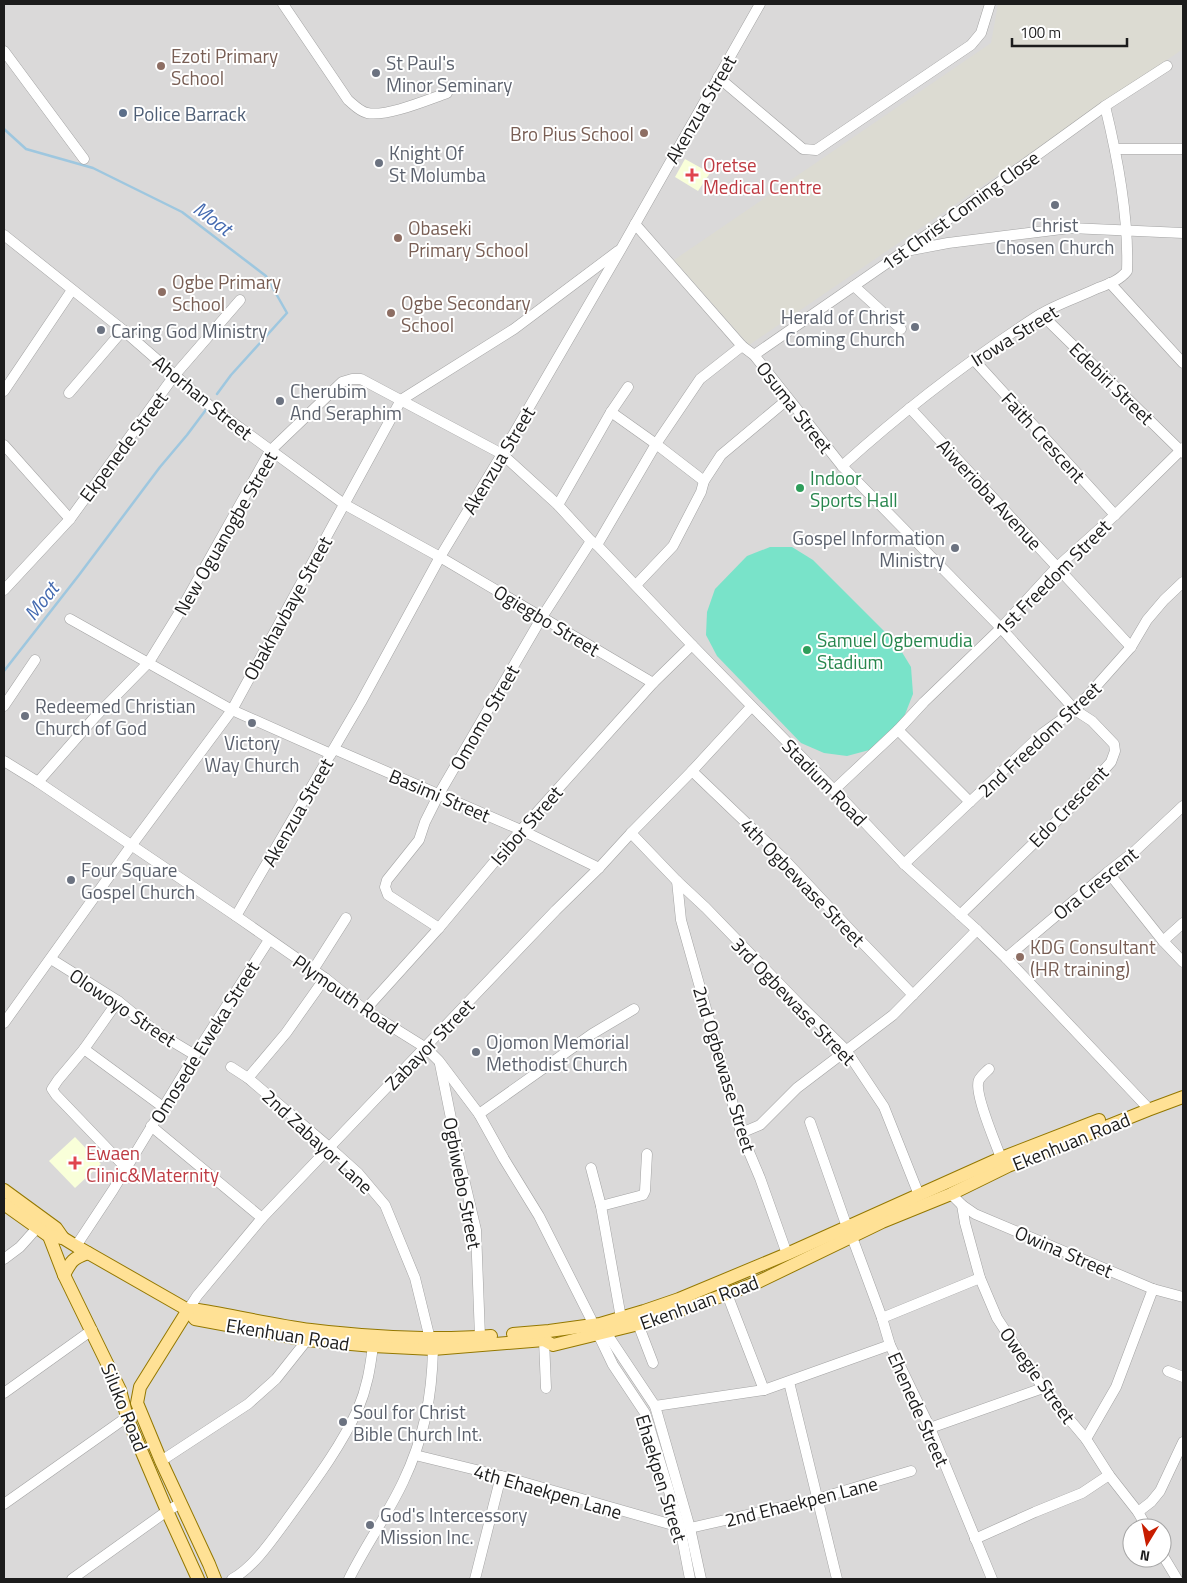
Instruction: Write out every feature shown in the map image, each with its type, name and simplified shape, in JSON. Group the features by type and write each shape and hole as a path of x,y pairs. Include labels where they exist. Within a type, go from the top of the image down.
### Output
{"main road":[{"name":"Ekenhuan Road","path":"48,1236 63,1238 188,1310 195,1319 307,1340 373,1346 544,1340 554,1345 621,1318 679,1299 787,1254 882,1222 951,1194 1008,1166 1147,1106 1183,1088"},
{"name":"Ekenhuan Road","path":"188,1310 198,1310 310,1330 432,1344 480,1337 638,1324 758,1282 919,1195 1001,1158 1147,1106 1183,1096"},
{"path":"4,1190 56,1228 63,1238"},
{"path":"4,1204 48,1236"},
{"name":"Siluko Road","path":"48,1236 64,1275 120,1390 127,1417 198,1579"},
{"path":"64,1275 71,1262 77,1257 88,1253"},
{"name":"Zabayor Street","path":"137,1403 140,1387 188,1310"},
{"name":"Siluko Road","path":"137,1403 215,1579"}],"street":[{"path":"283,4 348,100 356,107 366,112 386,113 447,93"},
{"path":"718,78 804,149 816,150 971,45 981,33 990,4"},
{"name":"Akenzua Street","path":"236,916 333,752 440,558 621,249 718,78 755,7"},
{"path":"4,51 84,159"},
{"name":"1st Christ Coming Close","path":"754,355 903,252 1105,106 1167,66"},
{"path":"1105,106 1115,149 1126,231"},
{"path":"1115,149 1183,149"},
{"name":"Osuma Street","path":"635,224 742,346 754,355 842,466 1001,628"},
{"path":"936,228 939,235 948,243"},
{"path":"903,252 948,243 1070,228 1183,233"},
{"name":"Irowa Street","path":"842,466 876,435 910,408 974,360 1041,314 1123,276 1127,271 1126,231"},
{"name":"Ahorhan Street","path":"4,236 122,330 209,405 270,451 344,504 440,558"},
{"name":"Obakhavbaye Street","path":"4,1023 131,846 232,710 401,400 514,329 621,249"},
{"path":"1110,283 1183,363"},
{"path":"854,286 901,329"},
{"path":"4,391 72,290"},
{"name":"Ekpenede Street","path":"4,590 70,519 174,376 240,300"},
{"name":"Edebiri Street","path":"1041,314 1182,450"},
{"path":"69,394 122,330"},
{"name":"Omomo Street","path":"439,928 388,896 385,887 387,880 419,840 425,822 439,794 542,617 594,543 656,444 700,379 742,346"},
{"name":"Faith Crescent","path":"974,360 1115,515"},
{"name":"New Oguanogbe Street","path":"38,782 95,716 149,662 178,615 270,451 342,382 360,378 502,454"},
{"path":"558,505 611,412 628,387"},
{"path":"636,585 673,546 704,480 721,455 788,399"},
{"name":"Aiwerioba Avenue","path":"910,408 1131,647"},
{"path":"611,412 704,480"},
{"path":"4,445 70,519"},
{"name":"1st Freedom Street","path":"834,790 1001,628 1058,567 1182,450"},
{"name":"Stadium Road","path":"502,454 558,505 904,864 1006,958 1147,1106"},
{"name":"Ogiegbo Street","path":"440,558 653,683"},
{"name":"2nd Freedom Street","path":"904,864 1043,733 1075,710 1131,647 1147,620 1183,582"},
{"name":"Basimi Street","path":"70,618 88,630 149,662 232,710 439,794 521,830 599,868"},
{"name":"Edo Crescent","path":"960,915 1070,808 1111,762 1116,750 1114,744 1092,721 1075,710 1001,628"},
{"name":"Isibor Street","path":"366,1010 439,928 521,830 653,683 692,645"},
{"path":"4,706 35,660"},
{"name":"Zabayor Street","path":"188,1310 197,1296 262,1218 556,910 599,868 630,833 692,771 751,707"},
{"path":"898,730 970,802"},
{"name":"Plymouth Road","path":"4,761 236,916 325,978 366,1010 426,1048 439,1061 479,1114 504,1159 540,1216 597,1327"},
{"name":"4th Ogbewase Street","path":"692,771 782,857 913,995"},
{"name":"Ora Crescent","path":"1006,958 1136,850 1183,806"},
{"name":"3rd Ogbewase Street","path":"630,833 846,1050 884,1107 919,1195"},
{"path":"1108,872 1163,941 1183,962"},
{"name":"2nd Ogbewase Street","path":"677,881 681,920 741,1133 760,1178 787,1254"},
{"path":"313,970 346,918"},
{"path":"1163,941 1183,923"},
{"path":"741,1133 760,1125 797,1088 892,1015 977,930"},
{"name":"Omosede Eweka Street","path":"76,1246 269,940"},
{"name":"Olowoyo Street","path":"51,959 118,1001 155,1031 195,1055"},
{"path":"248,1078 286,1033 325,978"},
{"path":"118,1001 84,1050 52,1089 56,1096 126,1168"},
{"path":"479,1114 592,1034 634,1009"},
{"path":"84,1050 163,1107"},
{"name":"Ogbiwebo Street","path":"439,1061 476,1230 480,1337"},
{"name":"2nd Zabayor Lane","path":"231,1067 248,1078 329,1147 358,1174 385,1205 415,1278 432,1344 432,1374 425,1426 415,1455 402,1484 349,1579"},
{"path":"989,1069 979,1079 978,1088 982,1107 1001,1158"},
{"name":"Ehenede Street","path":"810,1122 890,1344 930,1428 975,1539 989,1579"},
{"path":"152,1126 262,1218"},
{"path":"601,1206 643,1195 645,1191 647,1154"},
{"path":"590,1168 601,1206 621,1318"},
{"name":"Owina Street","path":"951,1194 962,1206 976,1214 1153,1289 1183,1297"},
{"name":"Owegie Street","path":"962,1206 964,1222 980,1278 997,1318 1043,1388 1086,1439 1109,1476 1141,1518"},
{"path":"4,1259 20,1247 37,1228"},
{"path":"882,1318 980,1278"},
{"path":"1086,1439 1116,1386 1153,1289"},
{"path":"727,1294 764,1390"},
{"path":"638,1324 653,1363"},
{"name":"Ehaekpen Street","path":"597,1327 655,1406 685,1528 690,1579"},
{"name":"Ehaekpen Street","path":"597,1327 612,1365 645,1413 701,1579"},
{"path":"4,1393 92,1330"},
{"path":"162,1461 254,1399 276,1379 307,1340"},
{"path":"544,1340 546,1388"},
{"path":"655,1406 764,1390 890,1344"},
{"path":"232,1579 251,1564 274,1537 338,1448 358,1408 369,1377 373,1346"},
{"path":"1168,1371 1183,1377"},
{"path":"789,1382 837,1579"},
{"path":"930,1428 1043,1388"},
{"path":"4,1504 127,1417"},
{"path":"1138,1512 1151,1502 1160,1491 1183,1442"},
{"name":"4th Ehaekpen Lane","path":"415,1455 500,1476 685,1528"},
{"name":"2nd Ehaekpen Lane","path":"685,1528 817,1499 910,1471"},
{"path":"475,1579 500,1476"},
{"path":"975,1539 1082,1493 1109,1476"},
{"path":"72,1579 181,1503"},
{"path":"1170,1568 1177,1579"}],"shaded area":[{"path":"4,4 1183,4 1183,1579 4,1579"},
{"path":"998,4 1183,4 1183,49 749,345 674,260 991,43"},
{"name":"Oretse Medical Centre","path":"685,159 710,173 698,191 675,177"},
{"name":"Ewaen Clinic&Maternity","path":"75,1137 101,1164 75,1188 49,1161"}],"green space":[{"name":"Samuel Ogbemudia Stadium","path":"770,547 792,547 813,560 897,644 911,667 913,694 904,717 873,749 847,756 824,753 801,743 717,656 706,635 707,612 715,589 747,556"}],"waterway":[{"name":"Moat","path":"4,129 26,149 93,168 182,212 266,276 287,313 231,375 217,394"},
{"name":"Moat","path":"4,671 208,407"}],"place":[{"name":"Ezoti Primary School","path":"161,66"},
{"name":"St Paul's Minor Seminary","path":"376,73"},
{"name":"Police Barrack","path":"123,113"},
{"name":"Bro Pius School","path":"644,133"},
{"name":"Knight Of St Molumba","path":"379,163"},
{"name":"Oretse Medical Centre","path":"692,175"},
{"name":"Christ Chosen Church","path":"1055,205"},
{"name":"Obaseki Primary School","path":"398,238"},
{"name":"Ogbe Primary School","path":"162,292"},
{"name":"Ogbe Secondary School","path":"391,313"},
{"name":"Herald of Christ Coming Church","path":"915,327"},
{"name":"Caring God Ministry","path":"101,330"},
{"name":"Cherubim And Seraphim","path":"280,401"},
{"name":"Indoor Sports Hall","path":"800,488"},
{"name":"Gospel Information Ministry","path":"955,548"},
{"name":"Samuel Ogbemudia Stadium","path":"807,650"},
{"name":"Redeemed Christian Church of God","path":"25,716"},
{"name":"Victory Way Church","path":"252,723"},
{"name":"Four Square Gospel Church","path":"71,880"},
{"name":"KDG Consultant (HR training)","path":"1020,957"},
{"name":"Ojomon Memorial Methodist Church","path":"476,1052"},
{"name":"Ewaen Clinic&Maternity","path":"75,1163"},
{"name":"Soul for Christ Bible Church Int.","path":"343,1422"},
{"name":"God's Intercessory Mission Inc.","path":"370,1525"}]}
